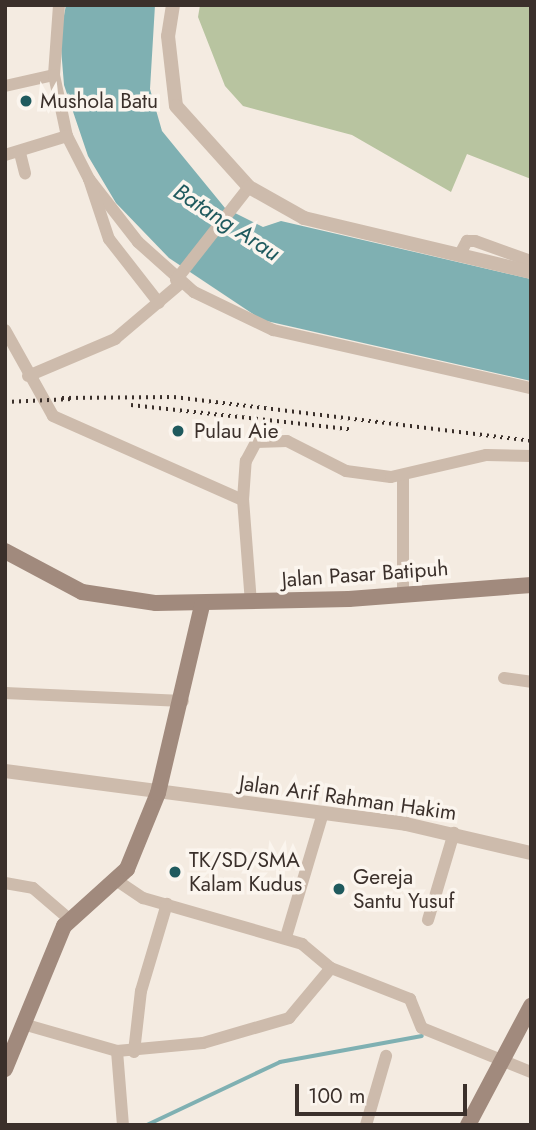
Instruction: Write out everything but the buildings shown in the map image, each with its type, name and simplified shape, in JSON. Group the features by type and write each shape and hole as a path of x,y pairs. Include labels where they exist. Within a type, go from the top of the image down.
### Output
{"main road":[{"name":"Jalan Pasar Batipuh","path":"5,551 82,592 202,605 531,585"},
{"path":"5,1069 69,919 119,882 158,793 183,701 202,605"},
{"path":"468,1125 500,1060 531,1006"}],"street":[{"path":"173,5 168,36 176,106 247,189 303,218 531,272"},
{"path":"57,7 54,75 68,136 89,179 109,239 159,303"},
{"path":"5,86 54,75"},
{"path":"5,155 20,153 68,136"},
{"path":"20,153 25,173"},
{"path":"89,179 179,279 273,330 531,388"},
{"path":"28,376 115,340 159,303 247,189"},
{"path":"460,254 467,241 475,241 531,261"},
{"path":"5,330 28,376 60,421 243,500"},
{"path":"251,603 243,500 248,452 263,440 300,445 346,471 403,475 486,456 531,456"},
{"path":"403,475 403,592"},
{"path":"504,678 531,682"},
{"path":"5,693 183,701"},
{"name":"Jalan Arif Rahman Hakim","path":"5,771 454,833 531,853"},
{"path":"286,937 323,813"},
{"path":"428,920 454,833"},
{"path":"119,882 134,894 286,937 331,968 410,999 422,1028 531,1072"},
{"path":"5,883 33,888 69,919"},
{"path":"134,1052 141,991 167,904"},
{"path":"23,1024 117,1051 134,1052 203,1043 281,1022 302,1009 331,968"},
{"path":"117,1051 122,1125"},
{"path":"366,1125 386,1056"}],"green space":[{"path":"200,5 531,5 531,179 467,154 451,192 352,135 243,106 225,86 198,17"}],"water":[{"name":"Batang Arau","path":"66,5 155,5 150,89 162,131 225,208 263,227 281,221 531,279 531,381 262,320 169,258 116,203 88,156 64,85 60,36"}],"waterway":[{"path":"147,1125 280,1062 422,1036"}],"railway":[{"path":"62,398 174,397 531,441"},
{"path":"5,402 72,399"},
{"path":"131,405 350,429"}],"place":[{"name":"Mushola Batu","path":"26,101"},
{"name":"Pulau Aie","path":"178,431"},
{"name":"TK/SD/SMA Kalam Kudus","path":"175,872"},
{"name":"Gereja Santu Yusuf","path":"339,889"}]}
